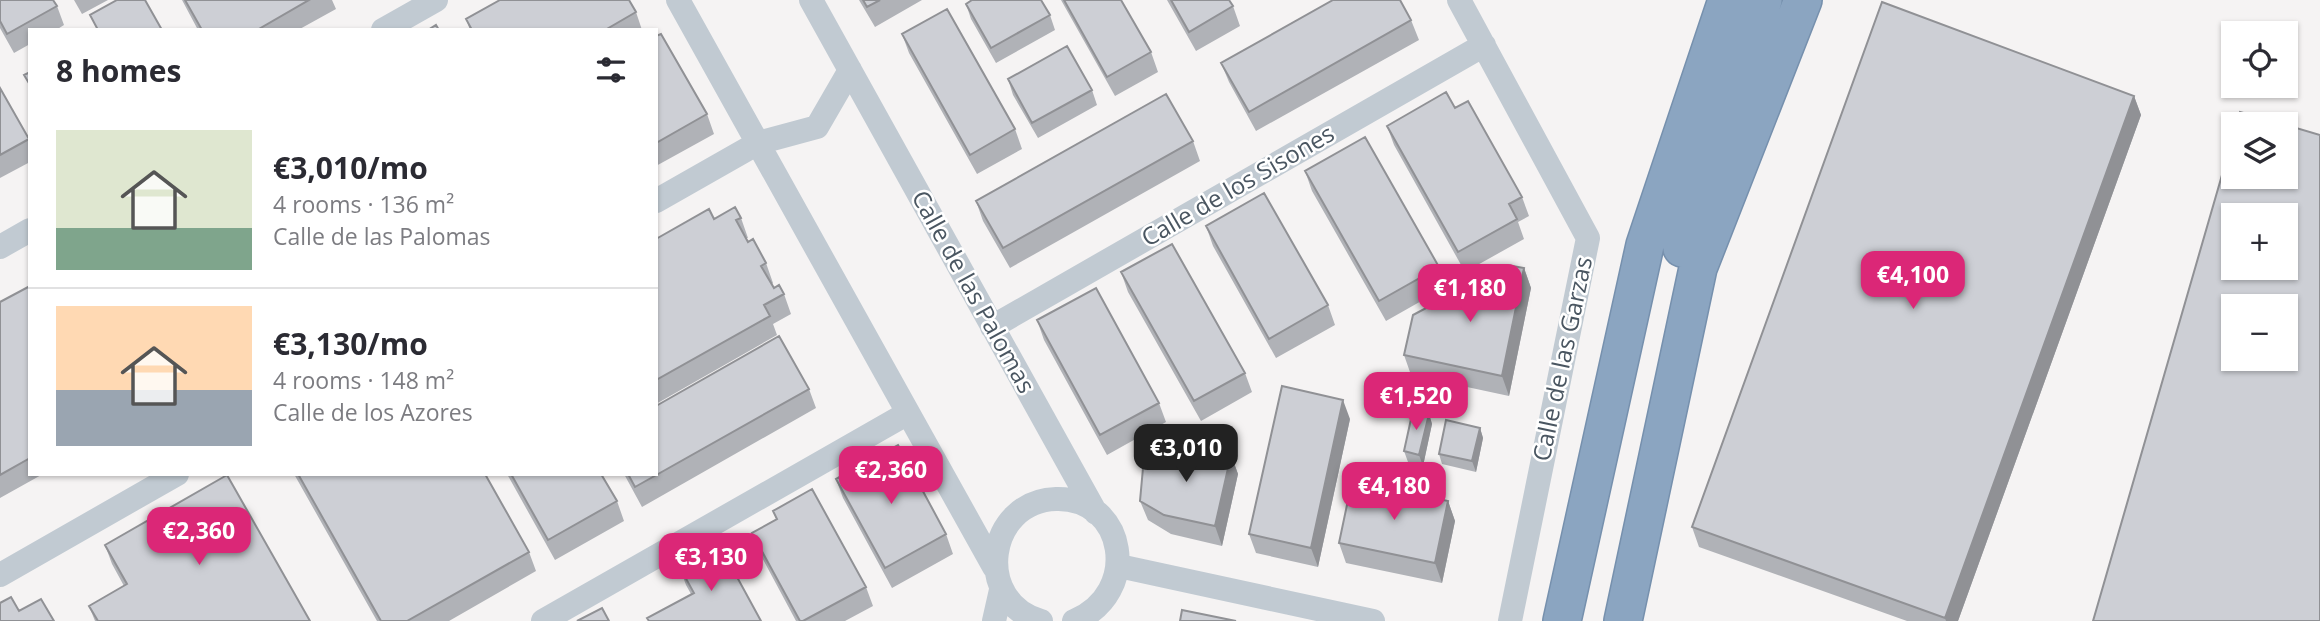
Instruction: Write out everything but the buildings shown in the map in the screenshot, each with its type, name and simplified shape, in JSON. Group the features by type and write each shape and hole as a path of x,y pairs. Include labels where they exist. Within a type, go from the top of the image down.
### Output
{"highway":[{"path":"1617,617 1664,311 1689,224 1763,0"},
{"path":"1617,617 1698,268 1803,0"},
{"path":"1562,621 1645,245 1726,9"}],"street":[{"path":"387,28 436,0"},
{"path":"677,0 1014,607 1041,621"},
{"name":"Calle de las Palomas","path":"811,0 1096,513 1109,528 1117,546 1119,566"},
{"name":"Calle de las Garzas","path":"1459,0 1588,238 1510,621"},
{"name":"Calle de los Sisones","path":"992,327 1484,45"},
{"path":"658,200 758,144 817,127 850,70"},
{"path":"0,247 28,231"},
{"path":"543,621 908,414"},
{"path":"0,575 173,476"},
{"path":"994,621 1000,537 1018,512 1037,502 1057,499 1078,503 1096,513"},
{"path":"1074,621 1102,611 1119,566 1373,621"}]}
